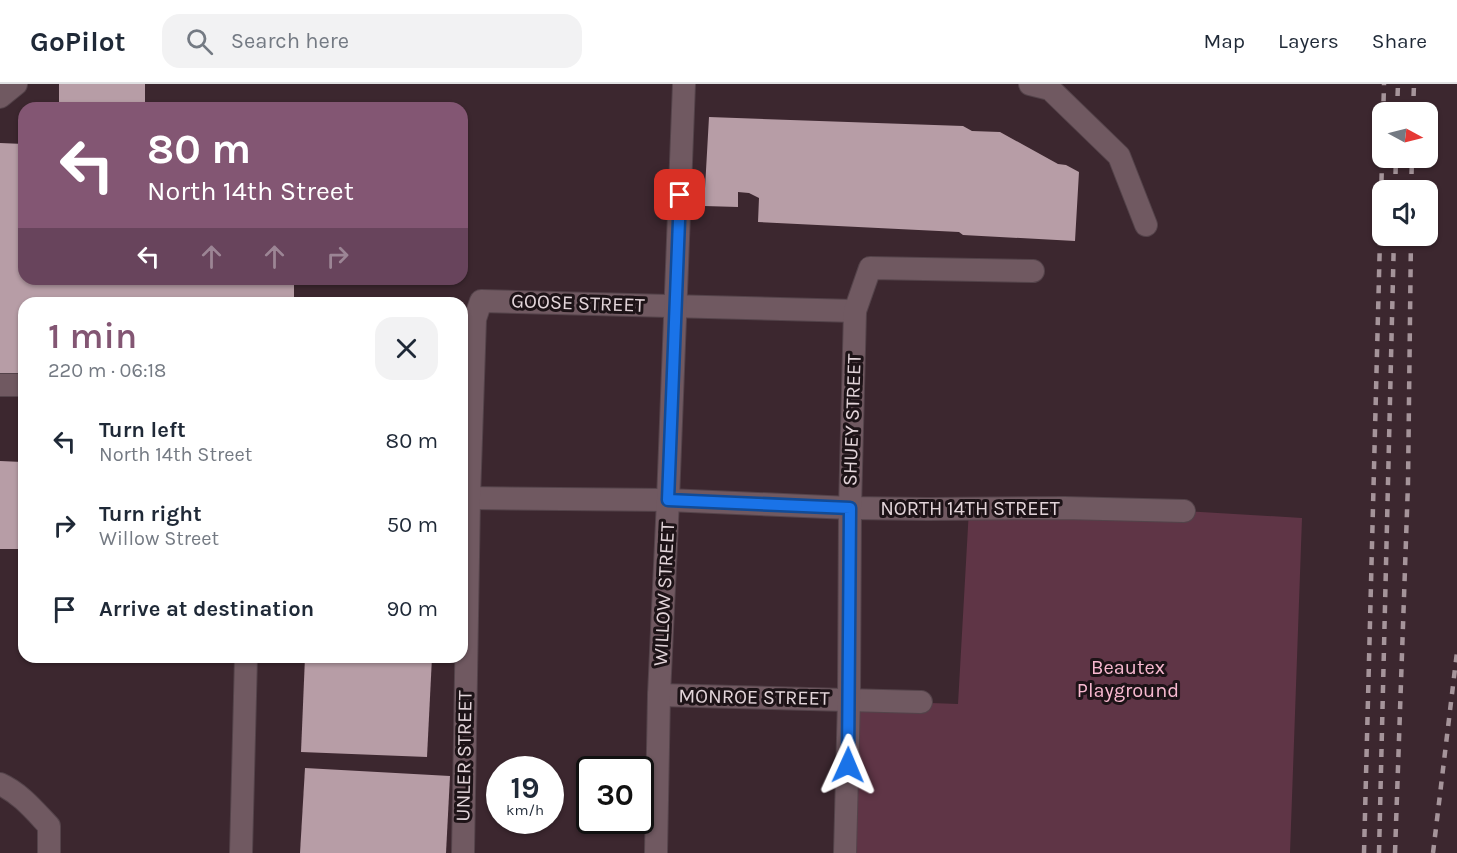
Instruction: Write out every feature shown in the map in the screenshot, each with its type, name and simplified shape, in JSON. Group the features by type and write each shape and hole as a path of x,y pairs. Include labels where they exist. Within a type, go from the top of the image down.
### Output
{"street":[{"path":"0,97 16,84"},
{"name":"WILLOW STREET","path":"656,853 659,695 684,84"},
{"path":"1030,84 1050,89 1119,156 1146,225"},
{"name":"SHUEY STREET","path":"845,853 855,311 870,268 1033,271"},
{"name":"GOOSE STREET","path":"481,300 855,311"},
{"name":"UNLER STREET","path":"468,557 475,319 481,300"},
{"path":"0,385 18,385"},
{"name":"NORTH 14TH STREET","path":"469,498 668,500 850,508 1064,508 1184,511"},
{"path":"241,853 246,663"},
{"name":"UNLER STREET","path":"463,853 466,663"},
{"name":"MONROE STREET","path":"659,695 921,702"},
{"path":"0,784 13,790 49,826 49,853"}],"green space":[{"name":"Beautex Playground","path":"969,509 1184,511 1302,518 1290,853 845,853 849,700 958,704"}],"building":[{"path":"59,84 145,84 145,102 59,102"},
{"path":"709,117 963,126 972,131 1000,132 1058,164 1066,165 1079,172 1075,241 963,235 959,232 758,222 759,198 749,193 738,192 738,207 704,206"},
{"path":"0,143 18,144 18,285 294,285 294,297 18,297 18,397 0,397"},
{"path":"0,461 18,462 18,549 0,549"},
{"path":"305,663 432,663 427,757 301,752"},
{"path":"305,768 450,776 446,853 300,853"}],"railway":[{"path":"1364,853 1384,84"},
{"path":"1397,102 1398,84"},
{"path":"1413,102 1414,84"},
{"path":"1395,180 1396,168"},
{"path":"1411,180 1412,168"},
{"path":"1379,853 1394,246"},
{"path":"1395,853 1408,483 1411,246"},
{"path":"1433,853 1457,652"}],"route":[{"path":"680,195 668,500 850,508 848,765"}]}
